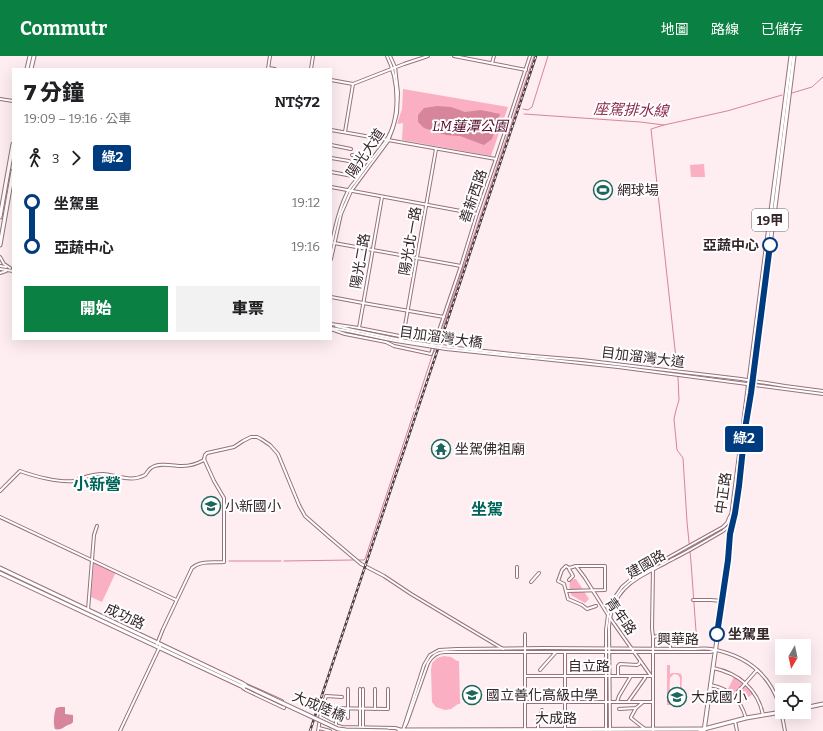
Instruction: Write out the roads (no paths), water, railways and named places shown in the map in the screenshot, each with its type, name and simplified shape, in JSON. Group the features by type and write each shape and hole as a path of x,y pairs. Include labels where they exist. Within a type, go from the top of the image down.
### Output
{"main road":[{"path":"27,68 30,56"},
{"path":"32,68 34,56"},
{"name":"19甲","path":"750,382 793,56"},
{"path":"0,217 12,150"},
{"path":"0,245 12,177"},
{"name":"中正路","path":"704,730 728,560 730,534 750,382"},
{"name":"中正路","path":"730,534 730,524 733,513"},
{"name":"成功路","path":"0,568 88,612"},
{"name":"成功路","path":"0,572 246,686"},
{"name":"大成陸橋","path":"246,686 338,729 388,731"},
{"path":"811,707 823,704"},
{"path":"700,731 746,718 775,713"},
{"name":"大成路","path":"402,731 538,729 608,730 645,728 653,730 704,730"}],"street":[{"path":"268,68 270,56"},
{"path":"311,68 313,56"},
{"name":"陽光大道","path":"350,191 387,140 396,120 398,94 394,68 388,56"},
{"path":"332,80 353,84 428,56"},
{"path":"454,56 526,70"},
{"path":"492,63 494,56"},
{"name":"善新西路","path":"435,343 461,266 476,214 530,56"},
{"path":"345,132 353,84"},
{"path":"0,99 12,101"},
{"path":"332,130 496,159"},
{"name":"陽光大道","path":"333,243 341,214 350,191 358,177 387,140"},
{"path":"332,146 351,149"},
{"name":"陽光北一路","path":"402,337 436,149"},
{"path":"352,155 372,159"},
{"path":"332,158 366,167"},
{"path":"332,172 358,177"},
{"path":"332,187 476,214"},
{"name":"陽光二路","path":"359,328 382,197"},
{"path":"333,243 461,266"},
{"path":"0,257 9,269"},
{"path":"0,266 12,270"},
{"path":"0,269 9,269"},
{"path":"0,273 9,269"},
{"path":"332,297 444,317"},
{"path":"332,325 359,328 435,343 431,354 394,346 386,342 345,334 332,329"},
{"path":"332,325 348,330"},
{"path":"332,329 348,330"},
{"name":"目加溜灣大橋","path":"348,330 460,349 533,357"},
{"name":"目加溜灣大道","path":"533,357 582,360 677,371 750,382"},
{"name":"目加溜灣大道","path":"533,357 677,375 750,382"},
{"path":"750,382 823,392"},
{"path":"0,491 20,471 48,478 69,481 76,481 88,476 105,474 120,478 134,478 144,476 149,469 154,466 181,466 196,464 204,459 207,454 234,447 242,441 255,437 270,445 278,454 305,516 334,542 361,564 384,576 411,594 503,649"},
{"path":"120,731 158,645 163,629 191,570 194,566 201,563 224,562 224,498 204,459"},
{"name":"建國路","path":"607,650 610,618 616,602 624,589 652,568 723,527 733,513"},
{"path":"0,516 176,600"},
{"name":"建國路","path":"608,730 606,630 608,615 613,600 622,587 635,576 689,550 725,530 730,524"},
{"path":"88,612 94,535 97,526"},
{"path":"566,591 605,590 605,566 576,566 569,568 566,566 562,570 558,581 564,584 566,591 568,598 587,609 596,606"},
{"name":"青年路","path":"576,566 610,618 652,676"},
{"path":"517,567 517,577"},
{"path":"569,568 573,576 569,580"},
{"path":"652,568 653,730"},
{"path":"532,582 539,573"},
{"path":"693,600 722,601"},
{"path":"524,730 525,634"},
{"path":"653,637 667,634"},
{"path":"670,637 670,649"},
{"name":"興華路","path":"402,731 424,665 428,657 437,651 503,649 556,652 565,650"},
{"name":"興華路","path":"402,731 407,722 428,662 434,655 440,652 525,650 653,650 710,652 715,650"},
{"path":"565,650 565,730"},
{"name":"興華路","path":"653,650 715,650"},
{"path":"715,650 726,652 745,660 765,677 775,694"},
{"path":"540,670 556,652"},
{"path":"618,676 618,666 620,664 637,665 640,661"},
{"path":"713,668 729,672 745,683 757,697 763,715"},
{"path":"734,696 757,669"},
{"name":"自立路","path":"525,676 652,676"},
{"path":"617,702 631,676"},
{"path":"628,702 645,676"},
{"name":"成功路","path":"241,684 286,703 284,708 246,690 241,684"},
{"path":"710,685 722,688 734,696 740,702 746,718"},
{"path":"348,689 348,718"},
{"path":"361,689 361,728"},
{"path":"375,689 376,709"},
{"path":"323,708 388,709 388,689"},
{"path":"330,731 319,730 320,717 326,696 342,697"},
{"path":"525,702 653,702"},
{"path":"642,702 636,708 631,718 645,728"},
{"path":"619,709 636,708"},
{"path":"538,729 538,721 542,710"},
{"path":"336,714 336,725"},
{"name":"大成路","path":"320,717 336,725 344,727 395,728 402,731"},
{"path":"783,719 785,731"},
{"path":"735,721 737,731"}],"waterway":[{"name":"座駕排水線","path":"438,343 534,56"},
{"path":"523,109 528,110 532,107 548,56"},
{"name":"座駕排水線","path":"792,93 812,87 823,77"},
{"name":"座駕排水線","path":"524,114 664,125 727,111 782,95"},
{"path":"664,125 651,129 678,377 679,400 674,419 677,450 683,458 697,645"},
{"path":"415,408 433,353 436,349"},
{"path":"358,560 365,559 414,412"},
{"path":"284,561 353,560"},
{"path":"229,561 281,561"}],"railway":[{"path":"310,731 536,56"}],"place":[{"name":"網球場","path":"603,190"},
{"name":"亞蔬中心","path":"770,245"},
{"name":"坐駕佛祖廟","path":"441,449"},
{"name":"小新國小","path":"211,506"},
{"name":"坐駕里","path":"717,634"},
{"name":"國立善化高級中學","path":"472,695"},
{"name":"大成國小","path":"677,697"}],"district":[{"name":"小新營","path":"97,484"},
{"name":"坐駕","path":"487,509"}],"park label":[{"name":"LM蓮潭公園","path":"470,126"}]}
